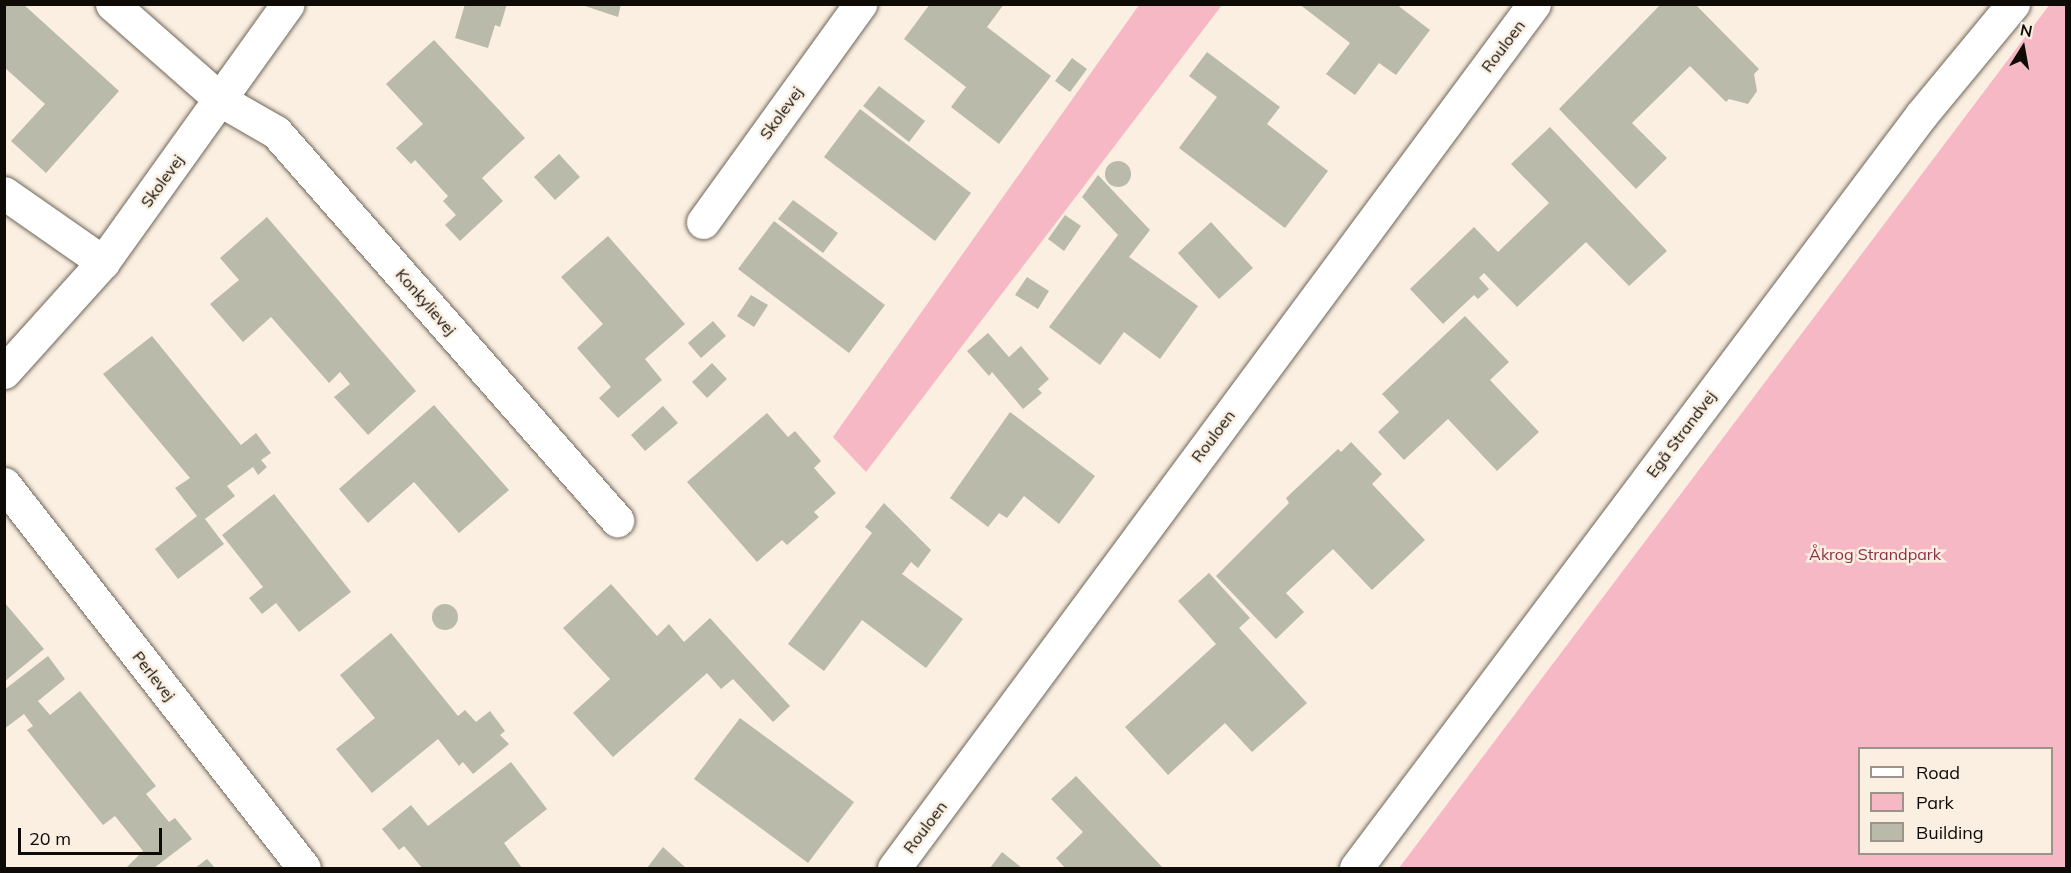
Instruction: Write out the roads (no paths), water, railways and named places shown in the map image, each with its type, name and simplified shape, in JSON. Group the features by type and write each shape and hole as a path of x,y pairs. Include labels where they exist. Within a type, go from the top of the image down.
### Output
{"street":[{"path":"112,4 222,101"},
{"name":"Skolevej","path":"4,372 103,262 222,101 288,4"},
{"name":"Skolevej","path":"703,222 860,4"},
{"name":"Rouloen","path":"894,868 1534,4"},
{"name":"Egå Strandvej","path":"1356,868 1915,124 2013,4"},
{"name":"Konkylievej","path":"222,101 276,132 617,520"},
{"path":"4,193 103,262"},
{"name":"Perlevej","path":"4,484 304,868"}],"park label":[{"name":"Åkrog Strandpark","path":"1875,554"}]}
